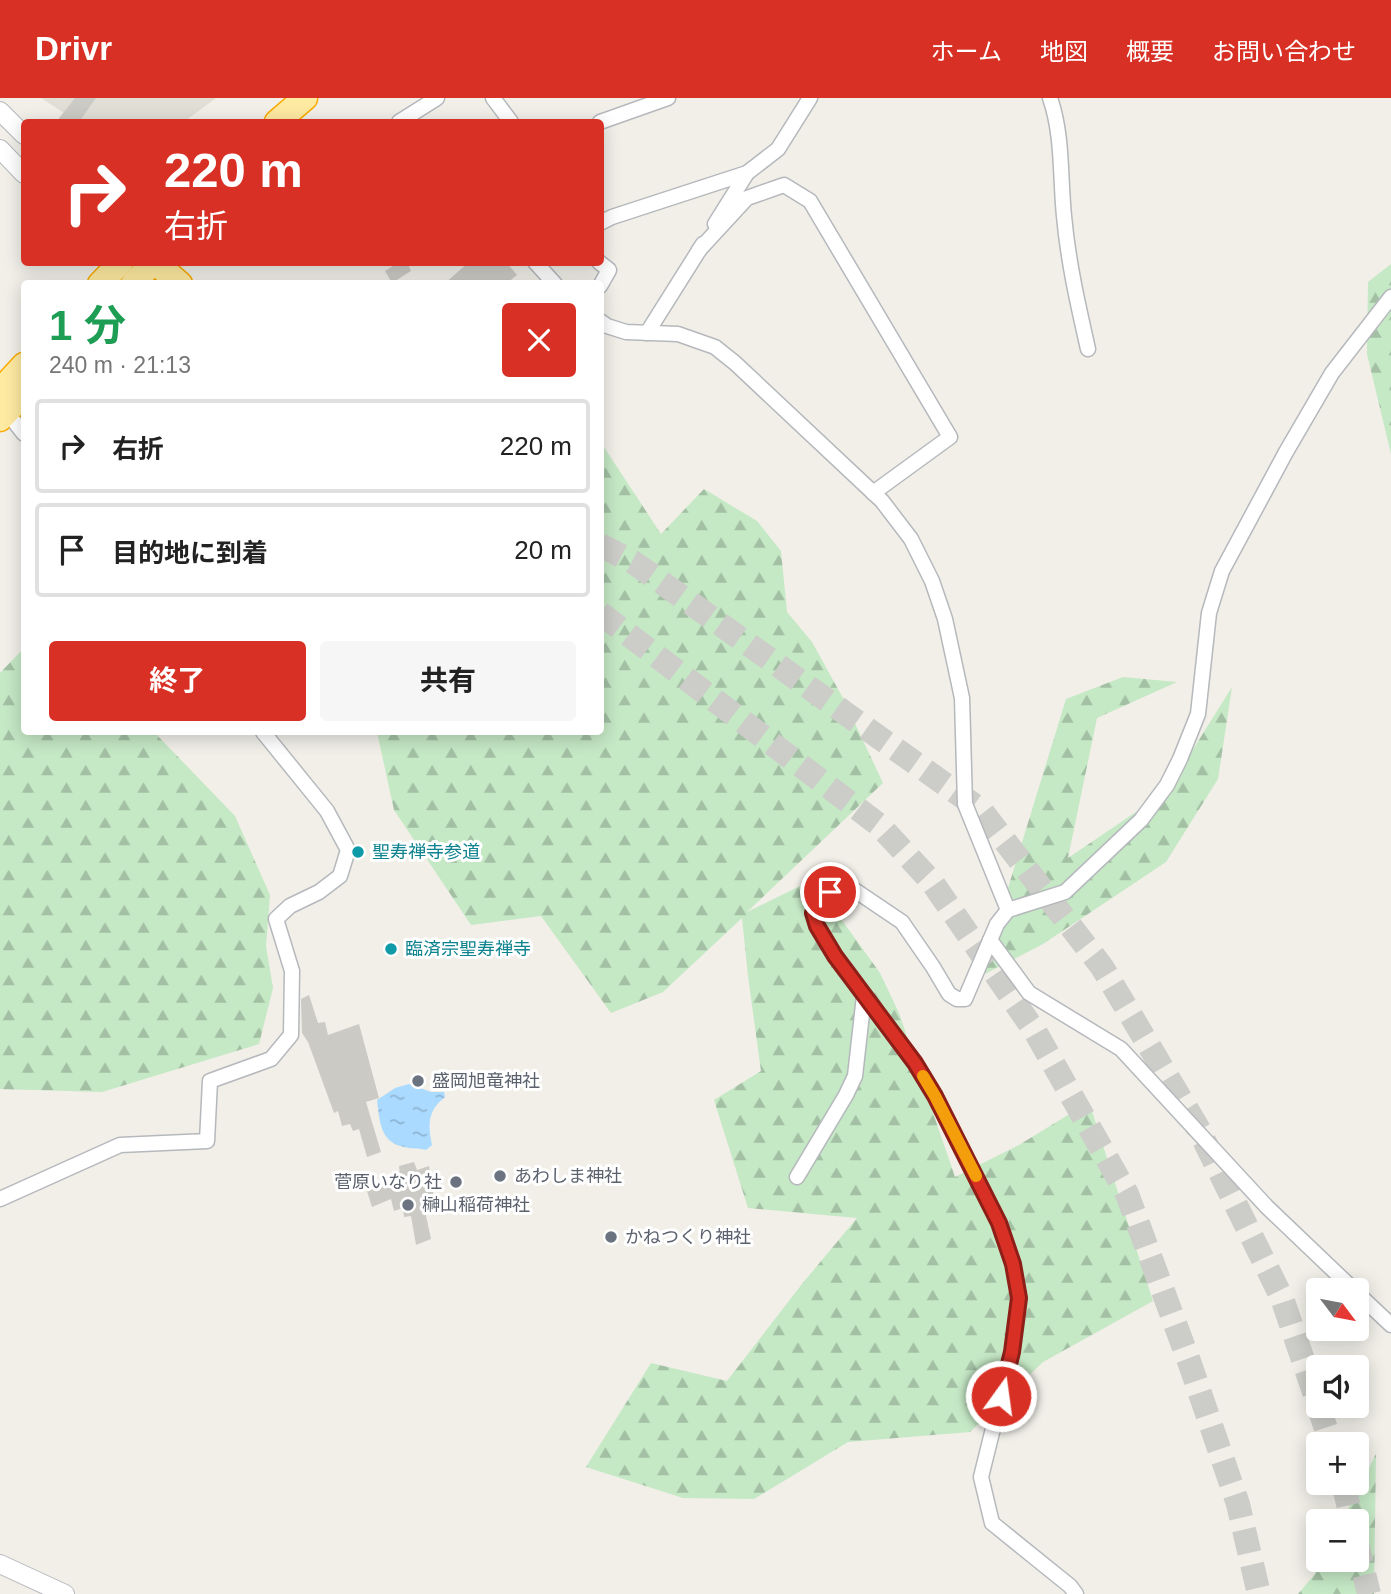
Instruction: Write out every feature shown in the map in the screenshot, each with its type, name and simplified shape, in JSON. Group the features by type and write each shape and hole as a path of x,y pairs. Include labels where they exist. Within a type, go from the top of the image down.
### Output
{"highway":[{"path":"261,119 284,98"},
{"path":"280,119 305,98"},
{"path":"110,280 144,266"},
{"path":"159,266 175,280"},
{"path":"1,408 21,371"},
{"path":"1,408 21,396"}],"street":[{"path":"417,118 438,98"},
{"path":"493,98 509,119"},
{"path":"604,121 668,98"},
{"path":"604,221 747,173 778,149 810,98"},
{"path":"1050,98 1057,117 1064,219 1088,349"},
{"path":"0,111 21,132"},
{"path":"0,149 21,171"},
{"path":"647,333 747,173"},
{"path":"699,250 747,198 784,185 810,201 950,437 873,493"},
{"path":"539,266 551,280"},
{"path":"603,280 609,270 604,266"},
{"path":"1076,1594 1070,1586 992,1523 981,1477 1012,1352 1019,1298 1013,1264 999,1223 935,1096 915,1063 835,956 817,926 813,913 830,892 856,891 902,922 949,994 957,999 965,999 969,995 997,924 1007,909 1065,892 1141,820 1167,785 1198,714 1209,613 1222,571 1332,373 1391,297"},
{"path":"604,324 626,332 678,334 715,347 882,501 911,539 932,581 945,619 962,698 965,804 1007,909"},
{"path":"1,408 21,430"},
{"path":"0,1199 121,1145 207,1141 211,1081 271,1059 291,1035 292,971 276,919 289,906 319,892 340,876 348,850 327,811 265,735"},
{"path":"990,940 1030,993 1121,1049 1268,1207 1342,1278"},
{"path":"797,1177 855,1076 864,996"},
{"path":"1369,1304 1391,1325"},
{"path":"0,1564 65,1594"}],"shaded area":[{"path":"41,98 216,98 188,119 73,119"}],"green space":[{"path":"1391,264 1391,454 1367,354 1368,282"},
{"path":"604,447 661,534 704,489 757,521 781,551 787,612 812,642 844,700 883,783 747,912 806,883 841,919 880,973 899,1013 955,1177 1019,1145 1089,1102 1153,1301 1043,1362 970,1432 848,1442 754,1499 683,1498 586,1467 651,1363 727,1381 857,1218 748,1208 714,1100 761,1071 742,918 663,992 611,1013 541,916 471,925 394,810 378,735 604,735"},
{"path":"21,651 21,735 157,735 235,816 270,895 266,946 273,988 259,1044 102,1092 0,1089 0,673"},
{"path":"1123,677 1177,682 1097,718 1068,858 1167,791 1232,687 1218,779 1166,862 1043,944 979,977 1066,699"},
{"path":"1376,1454 1374,1594 1298,1594 1316,1572 1369,1572 1369,1509 1348,1509 1355,1495 1369,1495 1369,1468"}],"water":[{"path":"409,1084 431,1092 444,1092 445,1097 439,1102 430,1119 432,1145 426,1150 399,1146 387,1137 381,1125 377,1100 395,1088"}],"building":[{"path":"75,98 96,98 81,119 58,119"},
{"path":"393,266 409,266 411,271 397,280 390,280 385,271"},
{"path":"464,266 509,266 517,275 511,280 449,280"},
{"path":"309,995 318,1023 325,1022 328,1035 359,1024 379,1098 366,1102 381,1152 367,1157 359,1129 353,1131 350,1124 342,1126 338,1111 334,1113 308,1042 302,1033 301,999"},
{"name":"榊山稲荷神社","path":"414,1162 417,1170 429,1166 434,1199 423,1202 431,1239 416,1245 411,1216 404,1217 403,1208 394,1211 391,1199 372,1207 366,1188 400,1176 399,1166"}],"tunnel":[{"path":"604,547 633,562 981,810 1102,967 1198,1128 1282,1298 1306,1369"},
{"path":"604,616 879,825 932,882 1036,1033 1127,1194 1238,1504 1259,1594"},
{"path":"1322,1418 1327,1432"},
{"path":"1346,1495 1349,1509"},
{"path":"1364,1572 1369,1594"}],"slow traffic":[{"path":"923,1076 976,1176"}],"place":[{"name":"聖寿禅寺参道","path":"358,852"},
{"name":"臨済宗聖寿禅寺","path":"391,949"},
{"name":"盛岡旭竜神社","path":"418,1081"},
{"name":"あわしま神社","path":"500,1176"},
{"name":"菅原いなり社","path":"456,1182"},
{"name":"榊山稲荷神社","path":"408,1205"},
{"name":"かねつくり神社","path":"611,1237"}],"route":[{"path":"830,892 813,913 817,926 849,976 915,1063 935,1096 999,1223 1013,1264 1019,1298 1012,1352 1001,1396"}]}
